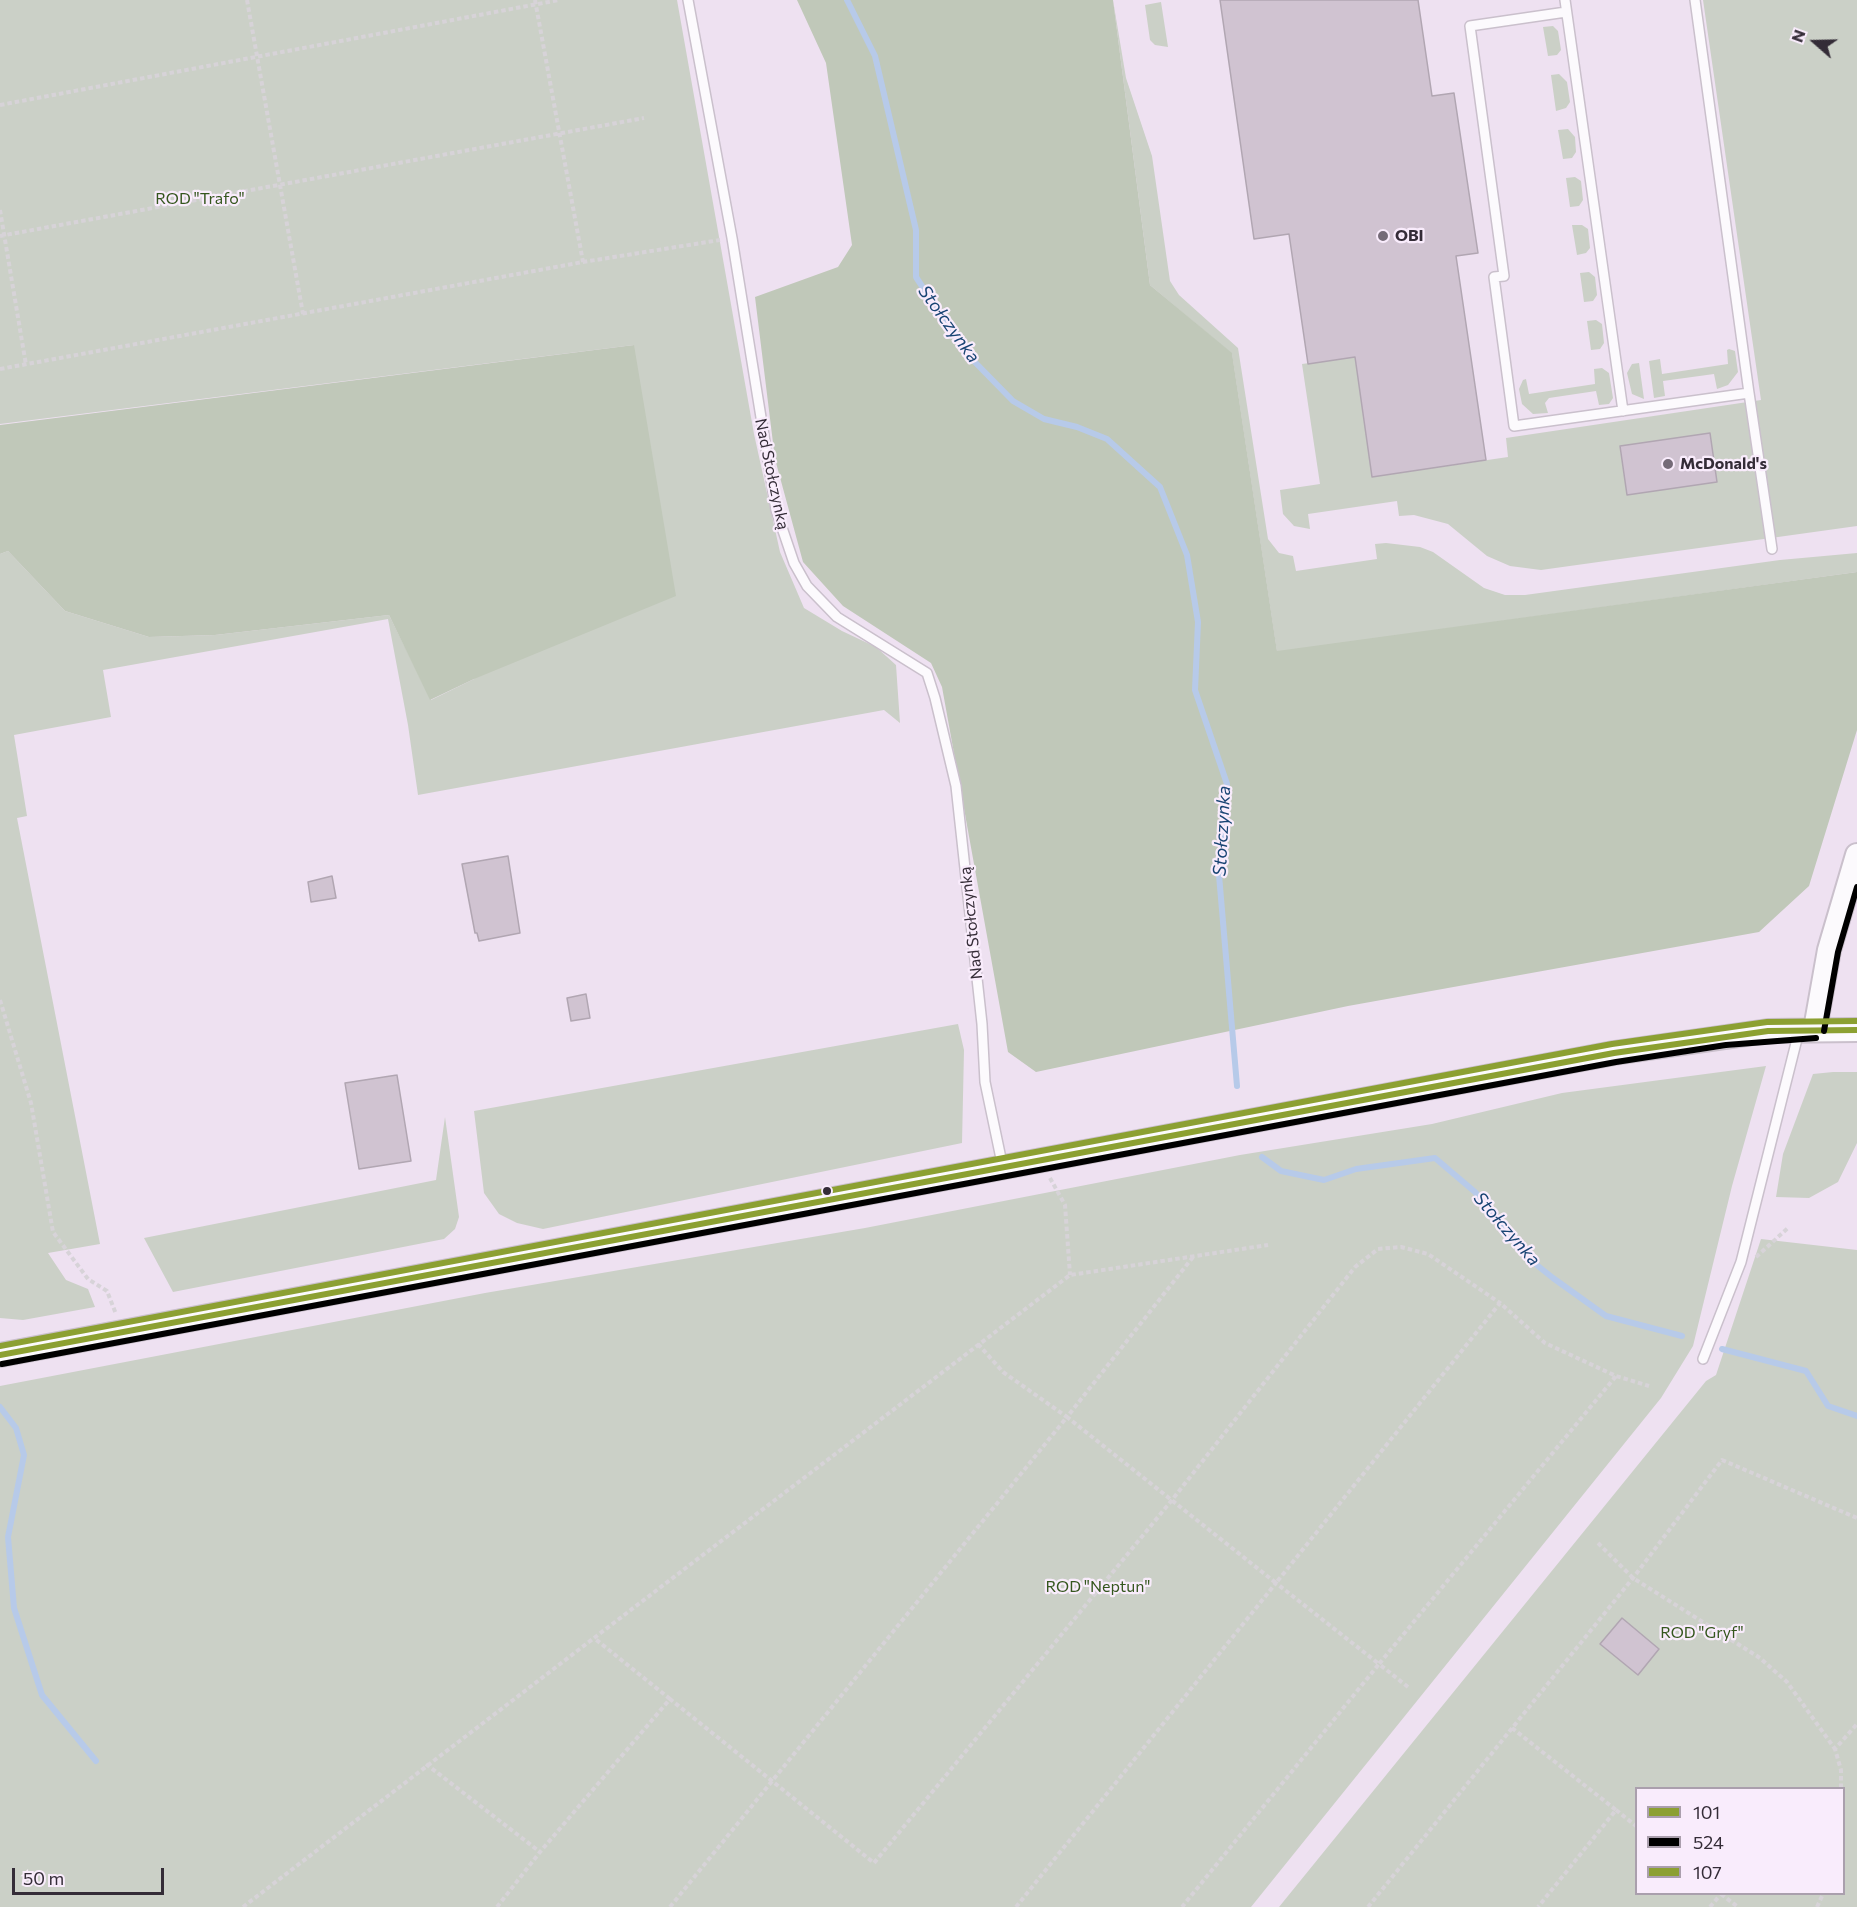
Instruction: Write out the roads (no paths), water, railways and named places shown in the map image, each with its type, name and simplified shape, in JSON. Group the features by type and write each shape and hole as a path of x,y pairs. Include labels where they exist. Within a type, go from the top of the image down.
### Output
{"street":[{"path":"1807,1029 1857,855"},
{"path":"0,1355 1614,1053 1710,1038 1807,1029 1857,1030"}],"lane":[{"name":"Nad Stołczynką","path":"688,0 732,238 776,510 794,562 807,586 837,617 927,673 935,698 956,786 982,1024 985,1082 1003,1168"},
{"path":"1564,0 1623,411"},
{"path":"1695,0 1772,549"},
{"path":"1566,12 1470,26 1504,276 1494,277 1514,426 1749,393"},
{"path":"1702,1359 1741,1262 1796,1053 1807,1029"}],"waterway":[{"name":"Stołczynka","path":"847,0 875,56 916,230 916,277 964,351 1013,401 1044,419 1077,427 1107,439 1160,487 1187,555 1198,622 1195,690 1227,784 1219,875 1237,1086"},
{"name":"Stołczynka","path":"1262,1157 1281,1171 1324,1180 1356,1169 1435,1158 1475,1192 1528,1258 1553,1278 1606,1316 1682,1336"},
{"name":"Stołczynka","path":"1722,1349 1806,1371 1828,1406 1857,1416"},
{"path":"0,1407 16,1428 24,1455 8,1537 14,1608 42,1695 96,1761"}],"place":[{"name":"OBI","path":"1383,236"},
{"name":"McDonald's","path":"1668,464"}],"park label":[{"name":"ROD \"Trafo\"","path":"200,199"},
{"name":"ROD \"Neptun\"","path":"1098,1587"},
{"name":"ROD \"Gryf\"","path":"1702,1633"}]}
